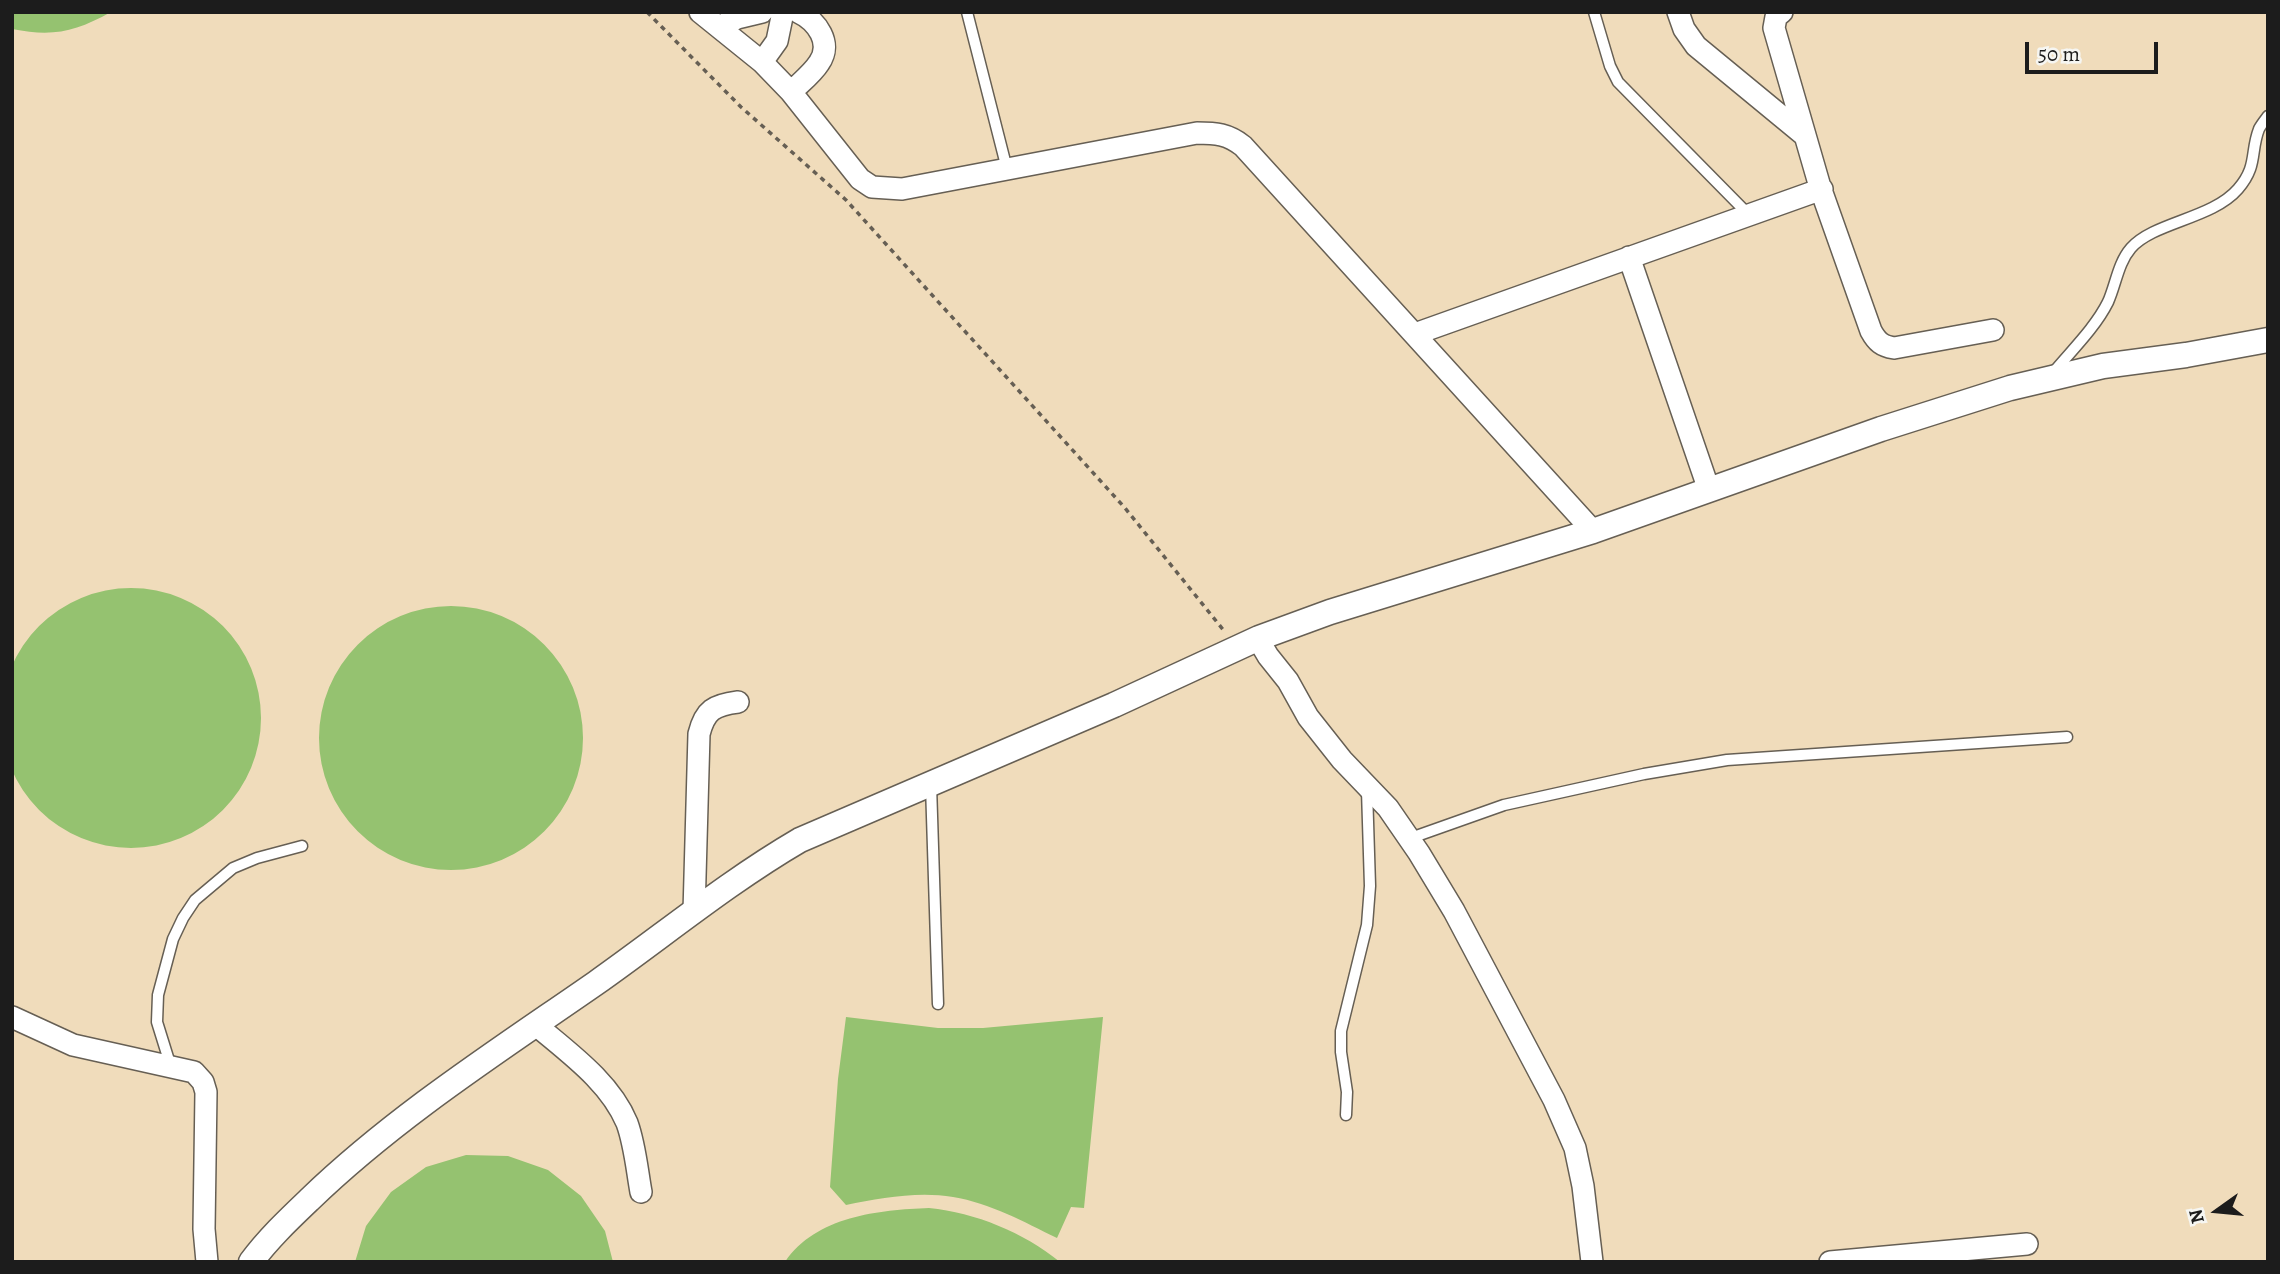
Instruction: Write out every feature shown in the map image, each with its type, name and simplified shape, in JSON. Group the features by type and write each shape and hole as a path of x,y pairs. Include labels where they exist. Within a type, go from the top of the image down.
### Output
{"street":[{"path":"700,12 762,62 791,92 860,179 872,187 902,189 1197,133 1216,133 1232,137 1593,531"},
{"path":"719,27 737,18 762,12"},
{"path":"762,62 777,41 783,12"},
{"path":"791,92 822,60 824,49 824,38 819,29 799,12"},
{"path":"1678,12 1684,29 1696,46 1804,135"},
{"path":"1782,12 1776,17 1774,28 1804,135 1871,331 1877,341 1885,347 1894,348 1993,330"},
{"path":"1415,334 1822,189"},
{"path":"1629,257 1709,490"},
{"path":"251,1262 265,1242 356,1157 424,1103 765,861 800,840 1114,705 1247,643 1330,612 1593,531 1881,429 2049,378 2103,366 2268,340"},
{"path":"1247,643 1268,656 1288,681 1308,717 1367,788 1388,808 1454,911 1554,1100 1575,1148 1583,1185 1592,1262"},
{"path":"694,912 699,734 704,717 712,709 738,702"},
{"path":"12,1017 72,1045 194,1072 203,1082 206,1092 204,1229 207,1262"},
{"path":"536,1025 610,1093 627,1124 641,1192"},
{"path":"1830,1262 2027,1244"}],"lane":[{"path":"968,12 1007,169"},
{"path":"1594,12 1610,66 1618,82 1749,215"},
{"path":"2049,378 2098,318 2121,264 2132,247 2151,234 2216,205 2237,190 2250,172 2259,129 2268,116"},
{"path":"1408,839 1504,805 1644,774 1727,760 2067,737"},
{"path":"931,782 938,1004"},
{"path":"1346,1115 1348,1092 1341,1052 1341,1031 1367,925 1367,788"},
{"path":"171,1067 157,1022 158,995 173,939 183,918 195,900 233,868 257,858 302,846"}],"path":[{"path":"647,12 741,107 846,200 1247,643"}],"green space":[{"path":"12,12 111,12 75,28 40,33 12,29"},
{"path":"118,588 144,588 169,593 192,603 214,617 232,635 256,680 261,718 256,756 246,779 232,801 214,819 169,843 144,848 118,848 93,843 70,833 48,819 30,801 6,756 1,731 1,705 6,680 16,657 30,635 48,617 93,593"},
{"path":"451,606 477,609 501,616 535,636 553,654 573,688 580,712 583,738 580,764 573,788 553,822 535,840 501,860 477,867 451,870 425,867 401,860 367,840 349,822 329,788 322,764 319,738 322,712 329,688 349,654 367,636 401,616 425,609"},
{"path":"846,1017 938,1028 983,1028 1103,1017 1084,1208 1071,1207 1057,1238 993,1208 953,1197 913,1195 846,1205 830,1187 838,1079"},
{"path":"466,1155 508,1156 548,1170 581,1196 605,1231 613,1262 355,1262 366,1226 391,1192 426,1167"},
{"path":"929,1208 964,1214 1015,1233 1060,1262 785,1262 814,1234 831,1225 870,1214"}]}
